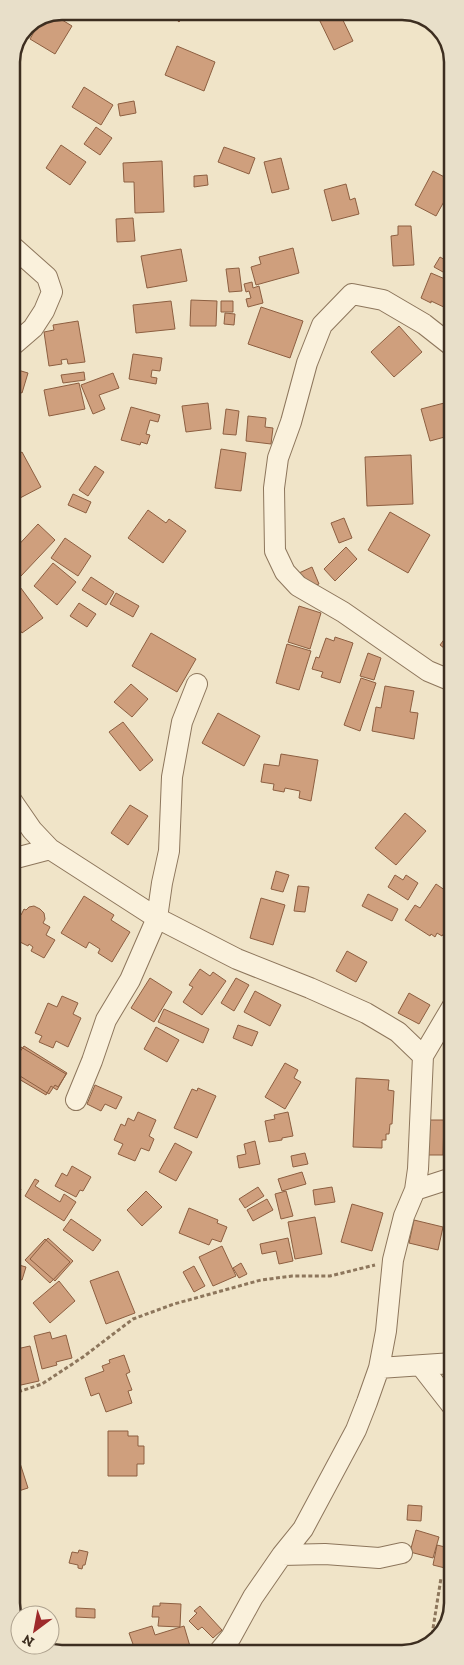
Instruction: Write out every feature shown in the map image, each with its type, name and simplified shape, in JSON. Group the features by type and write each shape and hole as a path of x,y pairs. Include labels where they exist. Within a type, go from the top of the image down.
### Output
{"street":[{"path":"20,253 47,277 52,292 33,328 20,340"},
{"path":"444,340 424,324 383,300 352,294 322,325 307,363 278,458 274,488 275,551 285,572 298,586 343,612 428,672 444,678"},
{"path":"76,1100 106,1020 130,980 157,918 169,851 172,777 182,722 197,684"},
{"path":"20,813 32,830 50,848 157,918 237,959 366,1013 398,1032 423,1056"},
{"path":"20,857 50,848"},
{"path":"224,1645 231,1637 253,1597 282,1554 303,1529 356,1430 379,1368 386,1332 393,1260 404,1216 415,1190 418,1170 423,1056 444,1021"},
{"path":"415,1190 444,1181"},
{"path":"379,1368 444,1364"},
{"path":"421,1366 444,1395"},
{"path":"282,1554 325,1554 379,1558 402,1553"}],"path":[{"path":"20,1391 42,1384 84,1357 133,1319 174,1304 261,1280 292,1276 330,1276 393,1260"},
{"path":"433,1631 441,1578"}],"building":[{"path":"62,20 72,26 55,54 30,39 36,30 46,23"},
{"path":"319,20 343,20 353,41 334,50"},
{"path":"177,46 215,62 204,91 165,75"},
{"path":"84,87 113,105 101,125 72,107"},
{"path":"134,101 136,113 120,116 118,104"},
{"path":"96,127 112,138 100,155 84,144"},
{"path":"61,145 86,162 70,185 46,168"},
{"path":"224,147 255,158 249,174 218,162"},
{"path":"281,158 289,189 272,193 264,162"},
{"path":"162,161 164,212 135,213 134,182 124,182 123,163"},
{"path":"433,171 444,177 444,202 436,216 415,205"},
{"path":"207,175 208,185 194,187 194,176"},
{"path":"346,184 350,200 355,198 359,214 332,221 324,190"},
{"path":"133,218 135,241 117,242 116,219"},
{"path":"398,226 411,226 414,265 393,266 391,236 398,235"},
{"path":"293,248 299,273 256,285 251,267 261,264 259,257"},
{"path":"181,249 187,281 147,288 141,256"},
{"path":"440,257 444,259 444,273 434,267"},
{"path":"239,268 242,291 229,292 226,269"},
{"path":"431,273 444,279 444,307 421,298"},
{"path":"252,282 253,288 259,286 263,303 248,307 246,299 251,298 249,291 246,292 244,284"},
{"path":"191,300 217,301 216,326 190,326"},
{"path":"171,301 175,329 136,333 133,305"},
{"path":"221,301 233,301 233,312 221,312"},
{"path":"261,307 303,321 290,358 248,344"},
{"path":"225,313 235,314 234,325 224,324"},
{"path":"78,321 85,362 68,364 67,359 61,360 62,364 49,366 44,332 54,330 53,325"},
{"path":"399,326 422,352 394,377 371,352"},
{"path":"133,354 162,358 160,371 152,370 151,377 157,378 156,384 129,379"},
{"path":"20,371 28,373 22,393 20,392"},
{"path":"84,372 85,380 63,383 61,375"},
{"path":"113,373 119,388 99,395 105,409 93,414 81,385"},
{"path":"79,383 85,409 49,416 44,390"},
{"path":"208,403 211,429 186,432 182,406"},
{"path":"444,403 444,437 430,441 421,409"},
{"path":"131,407 160,415 158,422 150,420 146,434 150,435 147,444 141,442 140,445 121,440"},
{"path":"226,409 239,411 236,435 223,434"},
{"path":"248,416 266,418 265,427 273,428 271,444 246,441"},
{"path":"221,449 246,453 241,491 215,488"},
{"path":"22,452 41,487 20,498 20,453"},
{"path":"411,455 413,504 367,506 365,457"},
{"path":"95,466 104,472 88,496 79,490"},
{"path":"73,494 91,502 86,513 68,505"},
{"path":"148,510 166,523 169,519 186,531 163,563 128,538"},
{"path":"390,512 430,535 408,573 368,550"},
{"path":"344,518 352,538 339,543 331,523"},
{"path":"38,524 55,540 21,576 20,543"},
{"path":"65,538 91,556 78,576 51,558"},
{"path":"346,547 357,559 335,581 324,569"},
{"path":"53,563 76,582 57,605 34,586"},
{"path":"312,567 319,584 306,589 299,573"},
{"path":"91,577 114,592 106,605 82,590"},
{"path":"20,587 43,618 22,633 20,630"},
{"path":"116,593 139,606 133,617 110,604"},
{"path":"79,603 96,614 87,627 70,616"},
{"path":"299,606 321,613 310,649 288,642"},
{"path":"151,633 196,659 177,692 132,666"},
{"path":"335,637 353,643 340,683 321,677 323,672 312,669 316,657 319,658 326,638 334,641"},
{"path":"444,640 444,648 440,645"},
{"path":"287,644 311,651 299,690 276,683"},
{"path":"368,653 381,658 374,680 360,676"},
{"path":"361,678 376,683 360,731 344,725"},
{"path":"131,684 148,699 132,717 114,702"},
{"path":"385,686 414,691 410,712 418,713 414,739 372,731 376,707 381,708"},
{"path":"218,713 260,736 244,766 202,743"},
{"path":"123,722 153,760 140,771 109,732"},
{"path":"281,754 318,760 311,801 299,798 300,791 285,788 284,792 273,790 274,784 261,782 264,764 279,766"},
{"path":"130,805 148,816 128,845 111,833"},
{"path":"405,813 426,831 396,865 375,848"},
{"path":"276,871 289,875 283,892 271,889"},
{"path":"395,875 403,880 406,875 418,883 408,900 388,887"},
{"path":"436,884 444,890 444,933 442,936 437,933 435,937 431,934 430,936 405,920 415,905 420,908"},
{"path":"298,886 309,887 305,912 294,911"},
{"path":"368,894 398,909 392,921 362,906"},
{"path":"84,896 114,915 111,920 130,932 112,962 98,953 100,949 89,942 86,948 61,933"},
{"path":"261,898 285,905 273,945 250,938"},
{"path":"34,906 44,913 45,919 43,923 50,927 46,935 55,940 44,958 31,951 33,947 29,944 28,946 20,942 20,914 24,909 26,910"},
{"path":"347,951 367,962 356,982 336,971"},
{"path":"200,969 210,976 213,972 226,981 202,1015 183,1002 193,987 189,985"},
{"path":"150,978 172,992 154,1022 131,1008"},
{"path":"236,978 249,985 234,1011 221,1003"},
{"path":"255,991 281,1005 270,1026 244,1012"},
{"path":"409,993 430,1005 419,1024 398,1013"},
{"path":"62,996 78,1003 73,1014 81,1018 68,1047 56,1041 53,1048 39,1042 42,1036 35,1033 48,1003 57,1007"},
{"path":"164,1009 209,1029 203,1043 158,1022"},
{"path":"238,1025 258,1032 252,1046 233,1038"},
{"path":"156,1027 179,1040 167,1062 144,1049"},
{"path":"24,1046 67,1073 58,1087 55,1085 49,1094 20,1076 20,1052"},
{"path":"21,1047 66,1074 57,1090 51,1086 46,1095 20,1080"},
{"path":"285,1063 298,1070 294,1078 301,1082 285,1109 265,1097"},
{"path":"356,1078 389,1080 388,1090 394,1091 392,1124 390,1124 389,1134 386,1134 386,1140 382,1140 382,1148 353,1147"},
{"path":"95,1085 122,1097 116,1109 105,1104 101,1111 87,1104"},
{"path":"198,1088 216,1096 197,1138 174,1128 192,1089 197,1091"},
{"path":"138,1112 156,1120 149,1136 154,1139 149,1151 141,1148 135,1161 118,1154 123,1144 114,1140 121,1124 125,1126 128,1118 134,1121"},
{"path":"288,1112 293,1136 269,1142 265,1121 275,1119 274,1115"},
{"path":"425,1120 444,1120 443,1155 425,1155"},
{"path":"255,1141 260,1164 239,1168 237,1156 246,1154 244,1144"},
{"path":"175,1143 192,1152 176,1181 159,1172"},
{"path":"305,1153 308,1164 293,1167 291,1156"},
{"path":"72,1166 91,1177 83,1191 80,1190 76,1197 55,1186 62,1173 67,1176"},
{"path":"302,1172 306,1184 282,1191 278,1179"},
{"path":"35,1179 39,1181 35,1186 60,1202 64,1194 76,1202 64,1221 25,1196"},
{"path":"258,1187 264,1196 245,1208 239,1199"},
{"path":"332,1187 335,1202 315,1205 313,1190"},
{"path":"146,1191 162,1207 142,1226 127,1210"},
{"path":"286,1191 293,1216 281,1219 275,1194"},
{"path":"267,1199 273,1210 253,1221 247,1210"},
{"path":"352,1204 383,1213 372,1251 341,1242"},
{"path":"189,1208 218,1220 217,1223 227,1227 221,1242 212,1239 209,1245 179,1233"},
{"path":"315,1217 322,1254 295,1259 288,1222"},
{"path":"71,1219 101,1240 93,1251 63,1230"},
{"path":"414,1220 443,1227 438,1250 409,1243"},
{"path":"48,1238 73,1261 55,1281 30,1259"},
{"path":"288,1238 293,1261 279,1264 276,1251 262,1254 260,1244"},
{"path":"45,1239 70,1262 50,1283 25,1260"},
{"path":"222,1246 236,1276 213,1286 199,1257"},
{"path":"241,1263 247,1274 239,1278 233,1268"},
{"path":"20,1265 26,1267 22,1280 20,1279"},
{"path":"194,1266 205,1286 194,1292 183,1272"},
{"path":"118,1271 135,1313 106,1324 90,1281"},
{"path":"59,1281 75,1301 50,1323 33,1303"},
{"path":"50,1332 52,1339 66,1335 72,1358 56,1362 57,1365 42,1369 34,1336"},
{"path":"30,1346 39,1381 20,1385 20,1348"},
{"path":"124,1355 130,1372 126,1374 132,1390 128,1391 132,1403 106,1412 99,1393 91,1396 85,1378 104,1371 102,1366 110,1363 109,1360"},
{"path":"108,1431 128,1431 128,1436 138,1436 138,1446 144,1446 144,1464 137,1464 137,1476 108,1476"},
{"path":"20,1463 28,1488 20,1490"},
{"path":"408,1505 422,1506 421,1521 407,1520"},
{"path":"416,1530 439,1537 433,1558 410,1552"},
{"path":"437,1545 444,1547 444,1568 433,1565"},
{"path":"79,1550 88,1552 82,1569 78,1568 78,1565 69,1563 72,1552 78,1553"},
{"path":"160,1603 181,1604 180,1627 158,1626 159,1617 152,1617 153,1606 160,1606"},
{"path":"200,1606 222,1630 213,1638 202,1627 198,1630 189,1621 197,1613 194,1611"},
{"path":"76,1608 95,1609 95,1618 76,1617"},
{"path":"152,1626 155,1635 184,1626 190,1645 133,1645 129,1633"}]}
